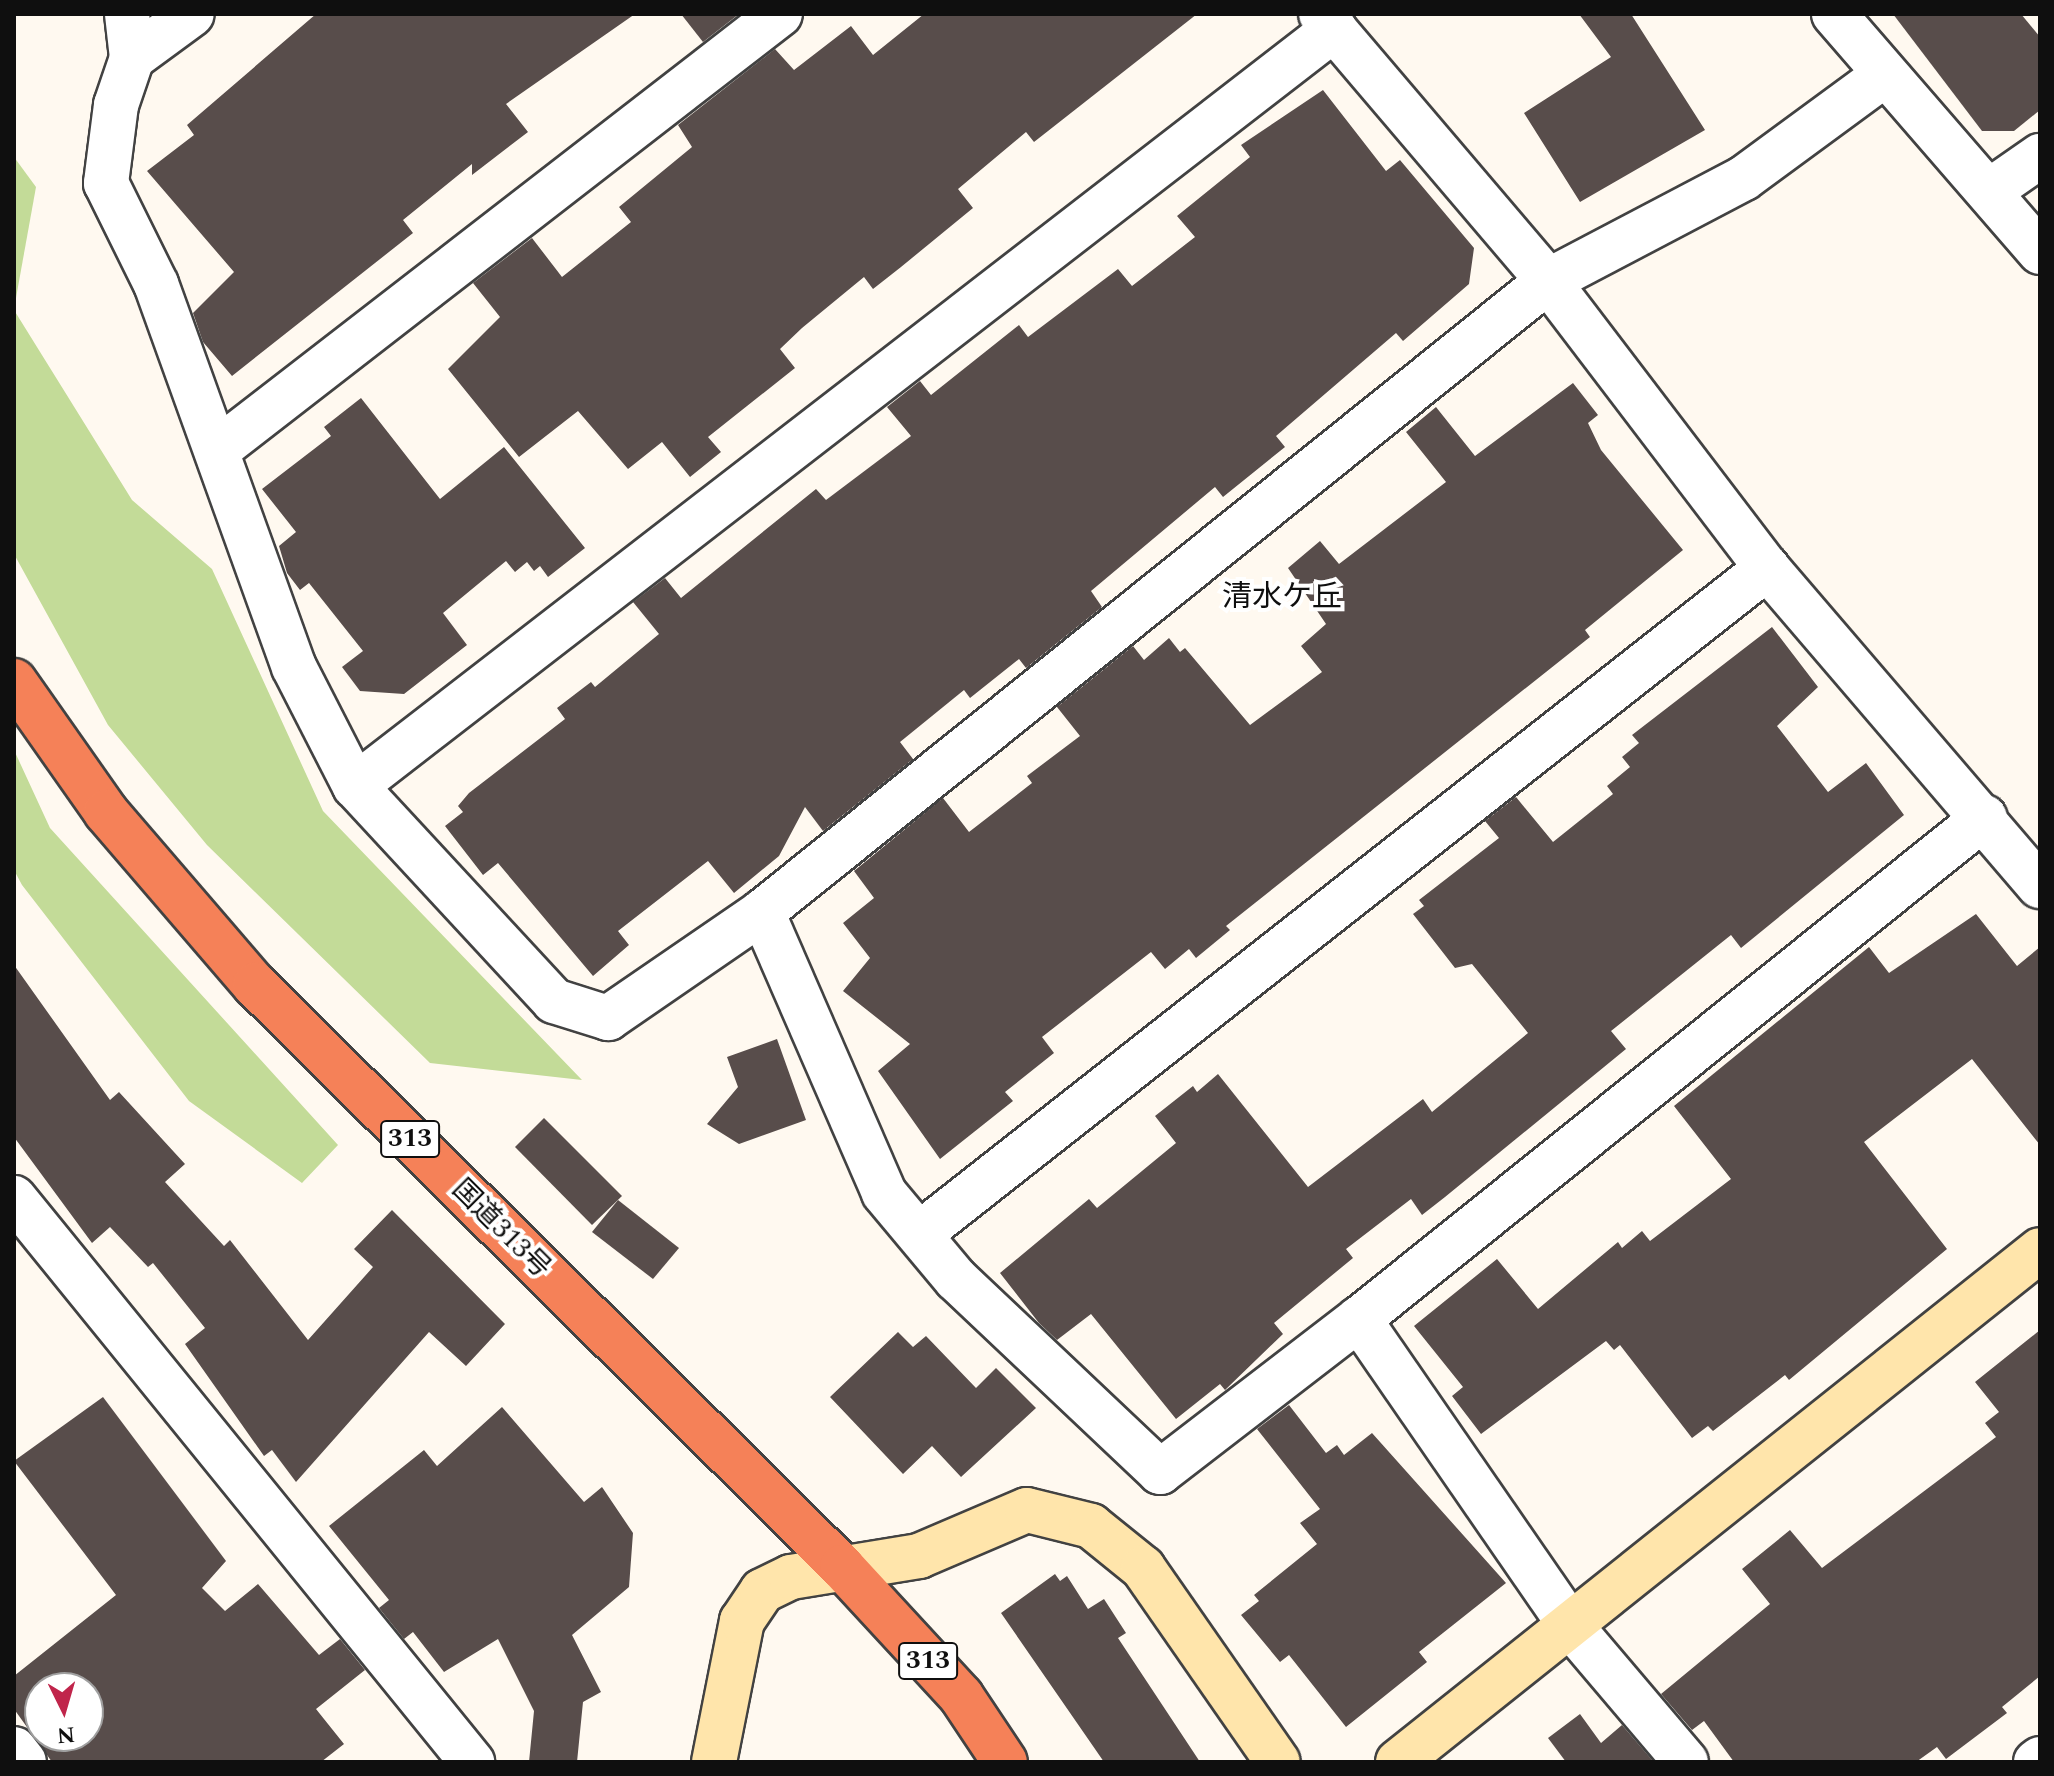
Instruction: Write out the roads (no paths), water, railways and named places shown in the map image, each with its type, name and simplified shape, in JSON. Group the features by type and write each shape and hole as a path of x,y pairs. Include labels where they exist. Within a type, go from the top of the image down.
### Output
{"highway":[{"name":"国道313号","path":"14,681 106,812 255,985 842,1567 961,1696 1005,1762"}],"street":[{"path":"127,14 132,58 116,105 106,183 156,284 294,667 355,786 554,1001 608,1018 762,912 1548,281 1744,178 1884,75"},
{"path":"132,58 192,14"},
{"path":"217,450 780,14"},
{"path":"1834,14 1884,75 1991,190 2040,252"},
{"path":"355,786 1328,22 1548,281 1767,568 1985,817 2040,886"},
{"path":"1991,190 2040,156"},
{"path":"922,1232 1767,568"},
{"path":"762,912 884,1193 922,1232 956,1279 1160,1472 1359,1319 1985,817"},
{"path":"14,1198 472,1762"},
{"path":"1398,1762 2040,1250"},
{"path":"1359,1319 1570,1625 1686,1762"},
{"path":"714,1762 742,1621 762,1591 842,1567 919,1556 1027,1510 1091,1526 1143,1568 1278,1762"},
{"path":"14,1749 24,1762"}],"district":[{"name":"清水ケ丘","path":"1282,597"}]}
